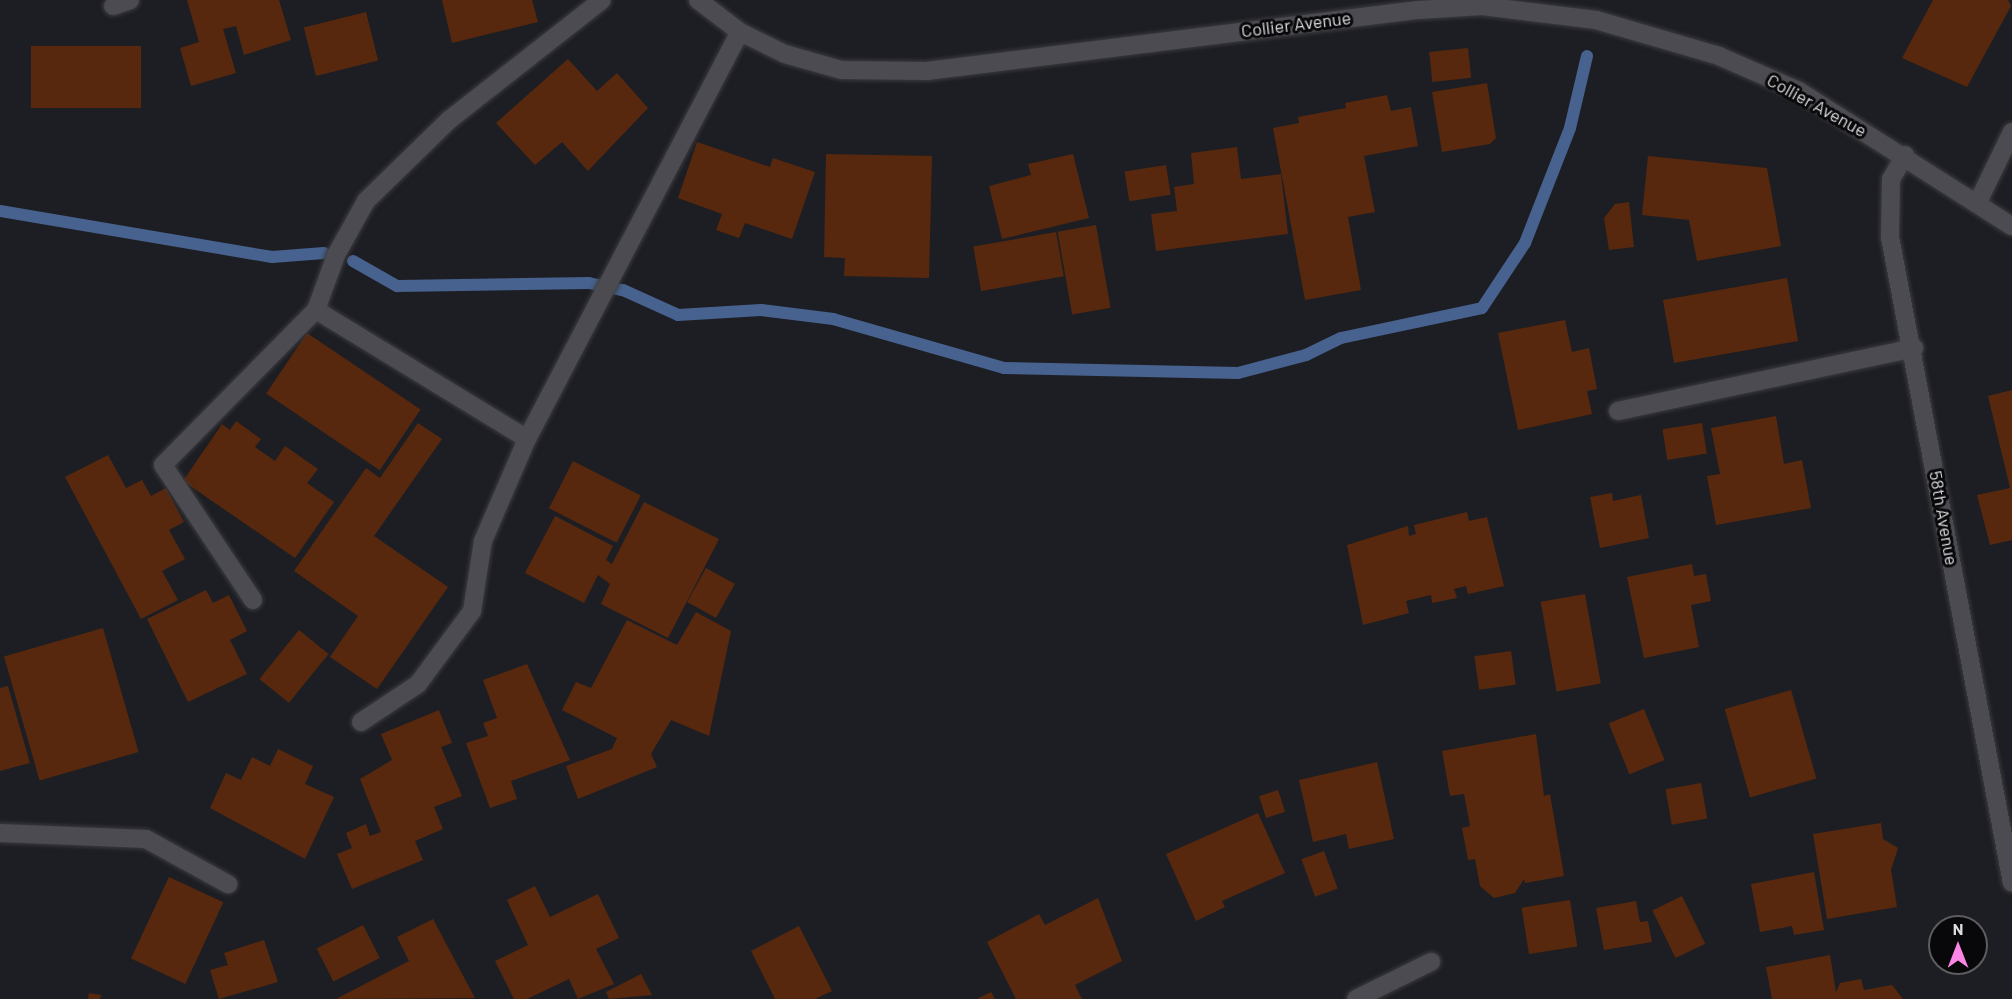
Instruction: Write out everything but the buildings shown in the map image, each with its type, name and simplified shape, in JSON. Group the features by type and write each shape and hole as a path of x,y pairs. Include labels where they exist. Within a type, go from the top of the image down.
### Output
{"street":[{"path":"253,600 163,465 316,310 336,255 366,201 449,120 602,0"},
{"name":"Collier Avenue","path":"698,0 740,32 785,54 841,70 927,71 1418,10 1533,10 1647,33 1719,56 1799,91 1905,155 2012,226"},
{"path":"361,722 418,684 472,611 483,541 527,440 629,237 740,32"},
{"path":"1977,204 2012,132"},
{"name":"58th Avenue","path":"1905,155 1891,179 1890,237 1914,348 2012,883"},
{"path":"316,310 527,440"},
{"path":"1618,411 1914,348"},
{"path":"0,833 146,839 228,884"},
{"path":"1356,999 1431,962"}],"waterway":[{"path":"353,261 397,286 589,283 623,290 678,315 761,310 833,319 1004,368 1238,373 1306,355 1341,338 1482,308 1525,243 1570,128 1587,56"},
{"path":"0,211 272,257 324,253"}]}
